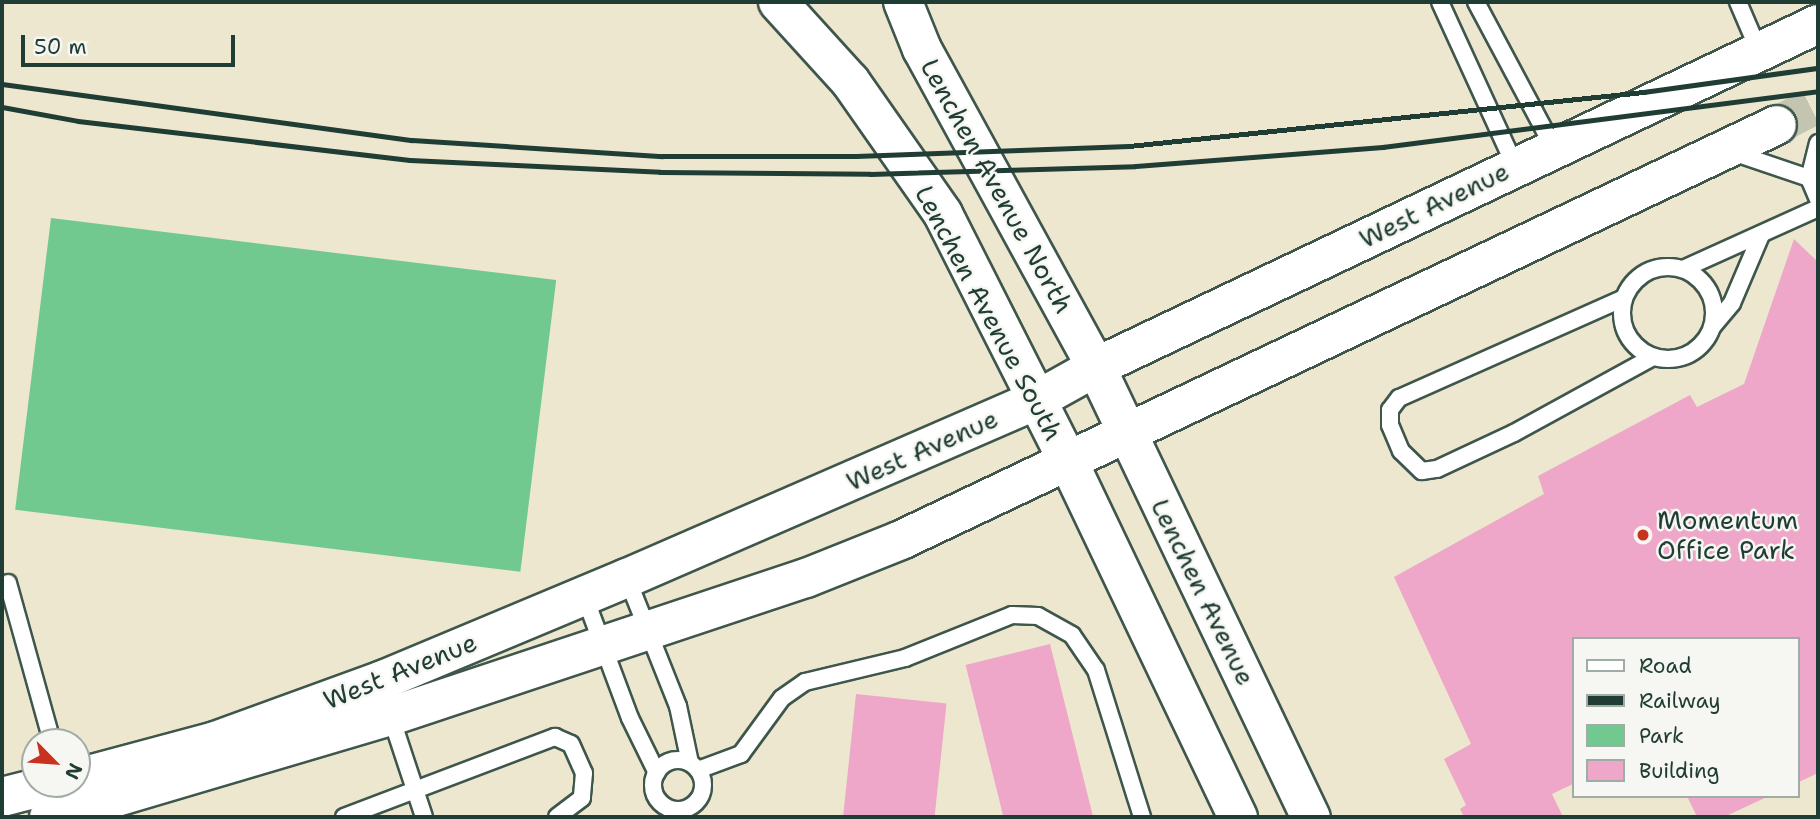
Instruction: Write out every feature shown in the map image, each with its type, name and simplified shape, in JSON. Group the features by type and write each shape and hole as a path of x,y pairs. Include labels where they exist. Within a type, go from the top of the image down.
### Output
{"street":[{"name":"Lenchen Avenue South","path":"778,2 850,81 943,214 1035,401 1068,461"},
{"name":"Lenchen Avenue North","path":"903,2 922,49 1096,367"},
{"name":"West Avenue","path":"49,817 387,698 584,595 1035,401 1096,367 1818,24"},
{"name":"West Avenue","path":"91,774 601,644 901,540 1126,432 1357,328 1777,125"},
{"name":"Lenchen Avenue","path":"1096,367 1311,817"},
{"path":"1068,461 1238,817"},
{"path":"2,797 21,792"}],"lane":[{"path":"1440,2 1515,166"},
{"path":"1476,2 1554,148"},
{"path":"1738,2 1759,51"},
{"path":"1818,143 1809,178 1818,199"},
{"path":"1725,151 1764,160 1809,178"},
{"path":"1683,269 1818,208"},
{"path":"1624,298 1399,398 1390,410 1390,425 1401,451 1422,471 1437,469 1514,433 1653,357 1681,357 1705,341 1732,303 1760,235"},
{"path":"1653,357 1635,345 1624,327 1624,298 1631,285 1648,272 1669,266 1683,269 1706,286 1712,299 1712,328"},
{"path":"584,595 601,644 657,773 654,788 659,801 672,809 689,813 701,795 703,783 694,767 678,706 627,578"},
{"path":"8,583 48,728"},
{"path":"657,773 675,760 694,767 741,754 782,698 804,682 905,658 1012,615 1038,616 1072,635 1096,670 1142,817"},
{"path":"387,698 424,817"},
{"path":"344,817 555,737 571,744 584,773 582,798 557,817"}],"green space":[{"path":"51,218 556,280 520,572 15,510"}],"building":[{"name":"Momentum Office Park","path":"1794,239 1818,262 1818,773 1799,782 1799,637 1572,637 1572,784 1552,794 1563,817 1464,817 1460,809 1466,805 1444,759 1471,744 1394,577 1544,494 1538,476 1690,395 1697,407 1744,384"},
{"path":"1050,644 1093,817 1003,817 966,665"},
{"path":"856,694 947,704 935,817 843,817"},
{"path":"1688,798 1765,798 1724,817 1697,817"}],"tunnel":[{"path":"1777,125 1818,104"}],"railway":[{"path":"2,84 412,140 662,156 856,156 1129,146 1644,92 1818,68"},
{"path":"2,107 78,121 410,160 660,172 870,174 1135,166 1383,147 1818,91"}],"place":[{"name":"Momentum Office Park","path":"1643,535"}]}
